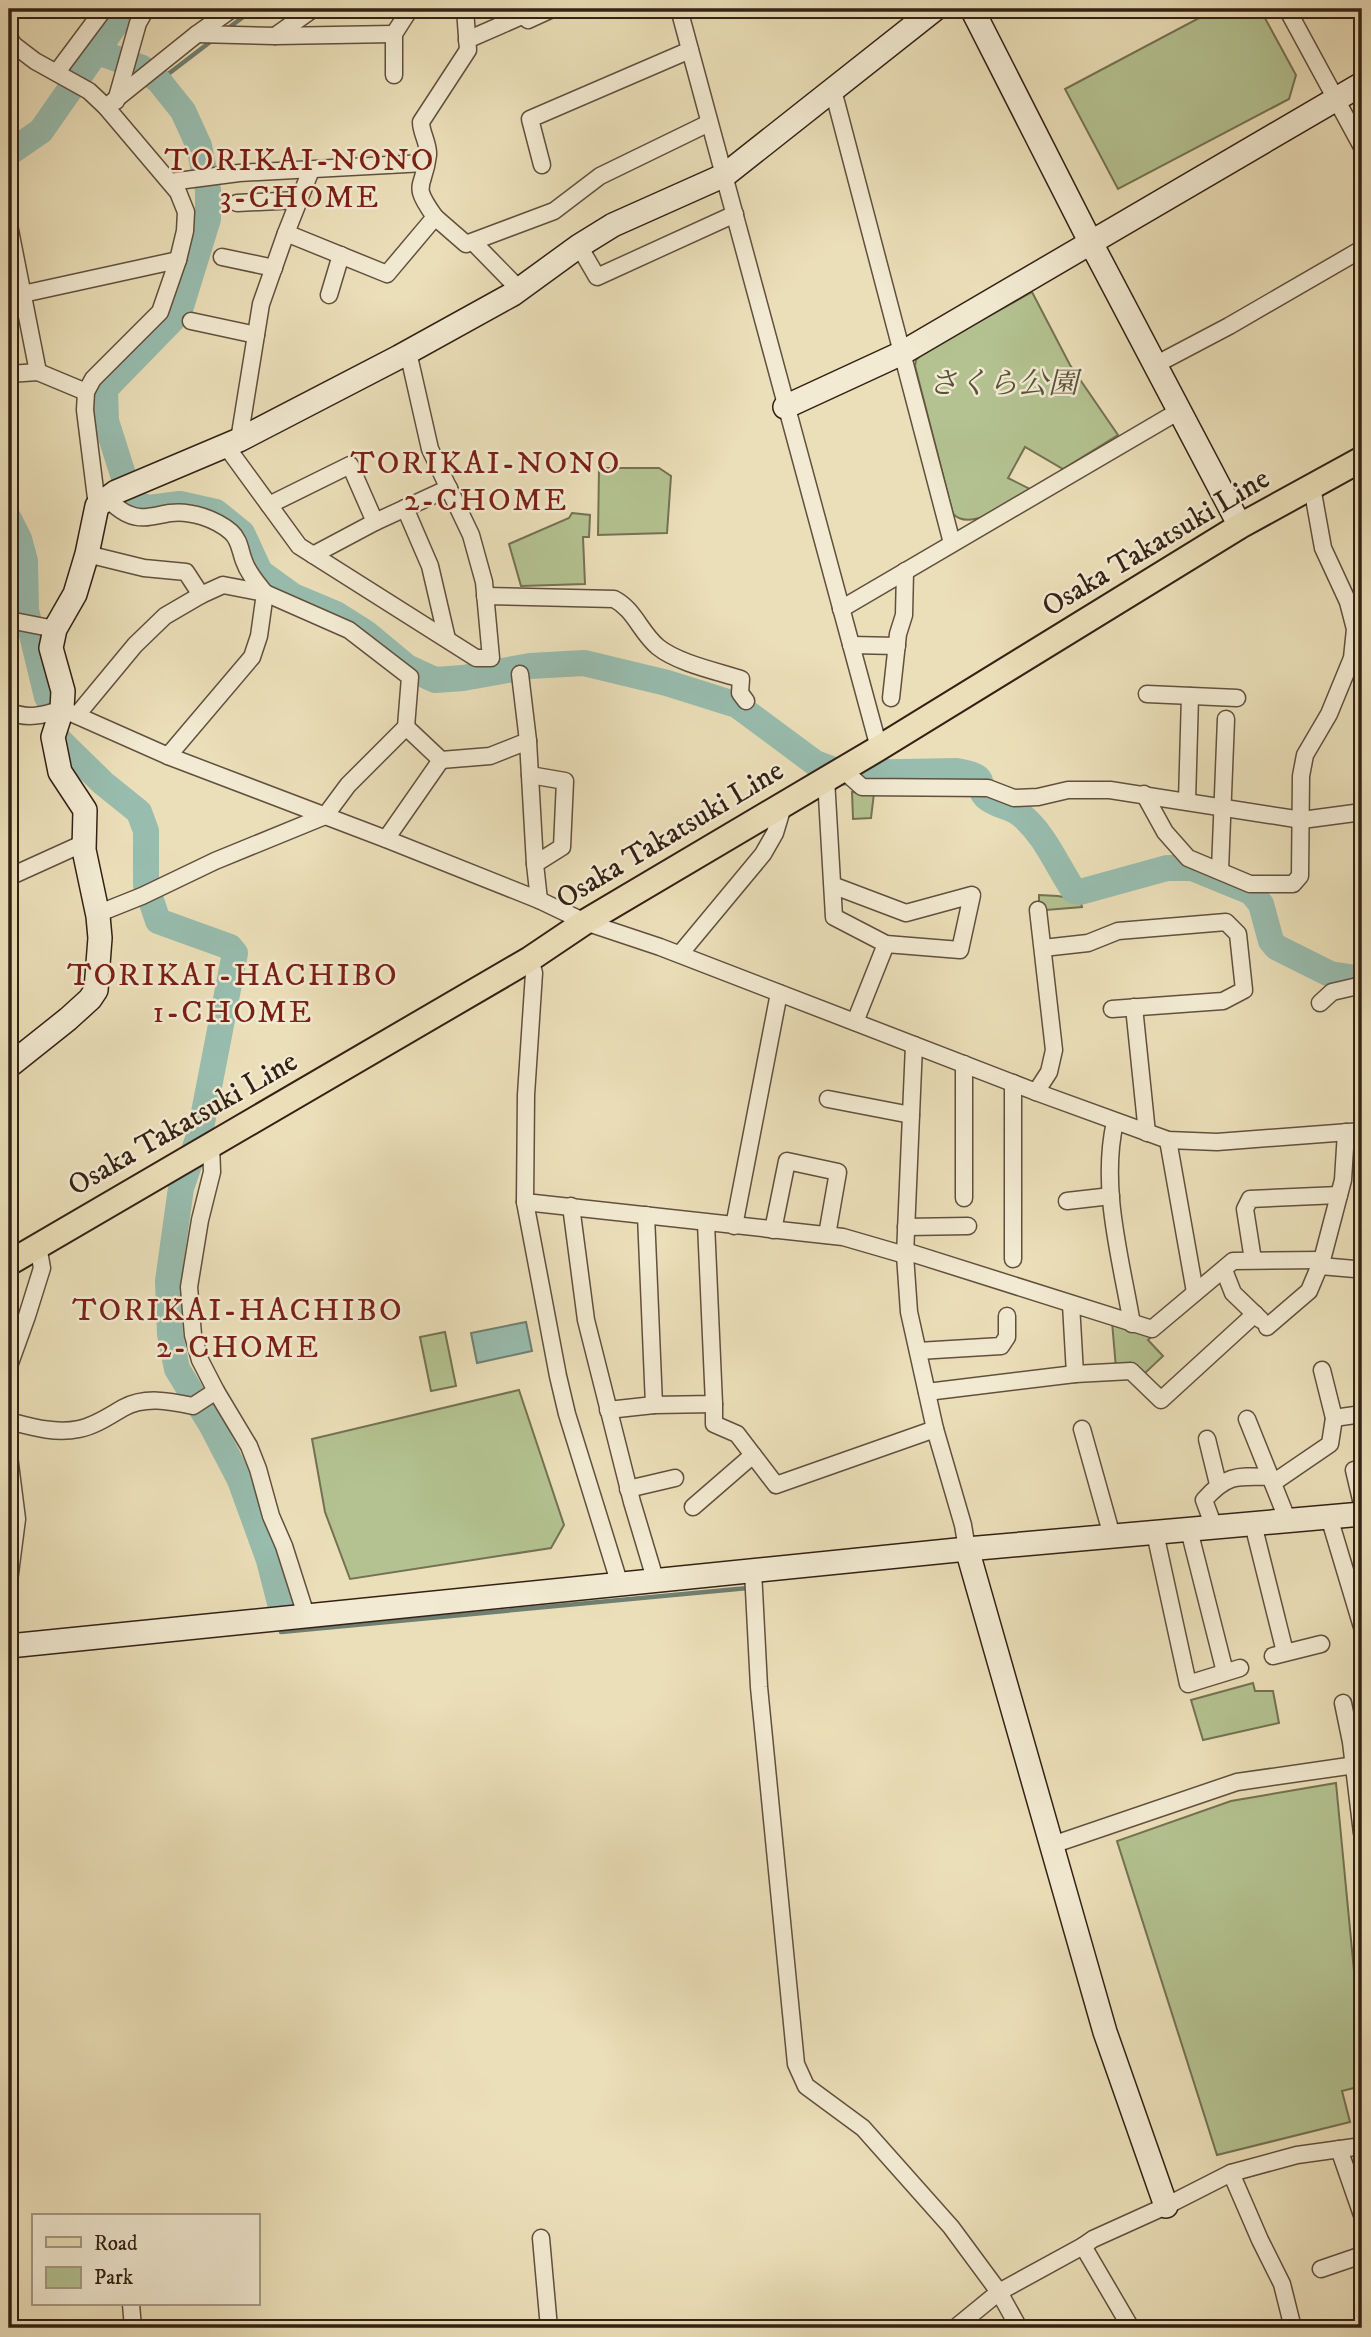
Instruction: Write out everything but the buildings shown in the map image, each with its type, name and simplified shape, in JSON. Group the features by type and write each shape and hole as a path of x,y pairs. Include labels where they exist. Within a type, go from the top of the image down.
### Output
{"main road":[{"name":"Osaka Takatsuki Line","path":"9,1263 530,959 585,922 879,748 1241,526 1362,459"}],"street":[{"path":"61,74 104,9"},
{"path":"111,104 146,9"},
{"path":"111,104 165,60 211,34 232,9"},
{"path":"275,36 313,9"},
{"path":"394,75 394,34 410,9"},
{"path":"465,9 468,50 421,122 421,132 429,152 419,185 420,197 435,217 466,244 554,211 600,176 709,123"},
{"path":"467,40 524,15 528,20 552,9"},
{"path":"70,712 51,648 55,629 75,594 87,554 114,495 232,443 408,352 519,289 613,225 725,175 935,9"},
{"path":"972,9 1091,243 1241,526"},
{"path":"1287,9 1362,147"},
{"path":"683,10 690,50 709,123 879,748"},
{"path":"211,34 394,34"},
{"path":"9,38 35,61 111,104 178,192 186,212 185,231 178,260 160,312 93,379 86,391 85,410 114,495 127,514 146,518 174,512 193,514 219,523 234,534 244,563 265,593 252,657 168,756"},
{"path":"542,165 530,120 690,50"},
{"path":"785,407 902,353 1362,84"},
{"path":"833,90 953,543"},
{"path":"170,182 239,173 425,163"},
{"path":"311,170 261,304 232,443 269,505 299,546 476,658 491,658 484,582 471,535 430,449 408,352"},
{"path":"237,203 299,200"},
{"path":"579,246 597,277 735,214"},
{"path":"286,233 387,274 435,217"},
{"path":"9,225 16,296 38,372"},
{"path":"473,242 519,289"},
{"path":"1155,365 1362,249"},
{"path":"329,295 341,256"},
{"path":"222,257 274,268"},
{"path":"16,296 178,260"},
{"path":"191,321 256,335"},
{"path":"9,374 38,372 86,391"},
{"path":"841,609 1180,411"},
{"path":"269,505 350,465 375,522"},
{"path":"1144,794 1165,832 1188,858 1250,884 1293,884 1300,876 1301,776 1305,755 1329,715 1358,636 1348,602 1323,548 1312,487"},
{"path":"313,555 375,522 449,488"},
{"path":"405,508 430,566 447,639"},
{"path":"87,554 144,568 186,572 201,595"},
{"path":"891,698 898,634 904,615 905,571"},
{"path":"9,1066 68,1019 96,990 100,938 84,843 85,810 60,772 53,737 70,712 135,645 165,616 223,585 265,593 349,630 410,677 406,727 348,785 325,816 97,914"},
{"path":"485,596 614,598 624,604 657,646 671,655 741,679 740,692 746,701"},
{"path":"9,620 55,629"},
{"path":"851,645 897,646"},
{"path":"520,674 528,741 539,900"},
{"path":"1147,694 1237,698"},
{"path":"1187,801 1190,696"},
{"path":"9,711 15,715 37,716 70,712 168,756 386,839 539,900 585,922 680,954 1036,1092 1168,1140 1217,1142 1354,1132 1347,1149 1339,1195 1321,1263 1309,1291 1270,1329 1233,1293 1224,1270"},
{"path":"1220,870 1226,719"},
{"path":"406,727 441,760 490,756 528,741"},
{"path":"386,839 441,760"},
{"path":"832,885 906,912 972,895 960,950 886,944 834,917 832,885 834,774 862,787 982,788 1014,798 1038,797 1068,790 1110,790 1301,820 1362,812"},
{"path":"530,775 565,781 562,847 535,864"},
{"path":"680,954 763,854 775,833 784,803"},
{"path":"9,877 84,843"},
{"path":"1036,1092 1049,1072 1054,1050 1038,910"},
{"path":"1042,948 1088,943 1118,931 1226,922 1238,934 1244,990 1223,1001 1112,1009"},
{"path":"855,1022 886,944"},
{"path":"530,959 534,973 526,1095 525,1202 567,1414 620,1585"},
{"path":"1321,1003 1332,992 1362,985"},
{"path":"734,1226 779,993"},
{"path":"1134,1007 1147,1133"},
{"path":"914,1045 905,1253 909,1312 935,1429 963,1525 967,1549 1105,2032 1166,2206"},
{"path":"964,1064 964,1198"},
{"path":"1013,1083 1013,1259"},
{"path":"828,1099 911,1115"},
{"path":"1115,1122 1111,1196 1132,1324"},
{"path":"1168,1140 1195,1292"},
{"path":"208,1145 212,1172 200,1220 190,1287 192,1335 200,1360 249,1446 306,1615"},
{"path":"773,1230 786,1161 838,1172 827,1236"},
{"path":"1253,1260 1245,1209 1250,1199 1339,1195"},
{"path":"1067,1201 1111,1196"},
{"path":"525,1202 843,1237 905,1253 1152,1329 1233,1261 1321,1263 1355,1269 1362,1267"},
{"path":"571,1206 586,1320 628,1489 656,1581"},
{"path":"646,1214 654,1405"},
{"path":"706,1223 714,1424 737,1434 776,1485 935,1429"},
{"path":"906,1227 968,1226"},
{"path":"9,1366 42,1268 38,1246"},
{"path":"1071,1304 1075,1374"},
{"path":"927,1392 1075,1374 1131,1371 1161,1400 1255,1314"},
{"path":"918,1351 1001,1346 1007,1337 1007,1316"},
{"path":"1214,1527 1204,1500 1218,1484 1233,1477 1271,1480 1330,1444 1334,1418 1322,1370"},
{"path":"9,1421 44,1430 80,1429 142,1401 167,1401 192,1406 216,1391"},
{"path":"608,1410 654,1405 714,1404"},
{"path":"1334,1418 1362,1414"},
{"path":"1247,1419 1288,1521"},
{"path":"1082,1429 1084,1462 1112,1536"},
{"path":"1207,1439 1218,1484"},
{"path":"693,1507 753,1455"},
{"path":"9,1456 12,1508 17,1519 9,1581"},
{"path":"1354,1470 1362,1504"},
{"path":"628,1489 675,1478"},
{"path":"9,1646 967,1549 1362,1514"},
{"path":"1329,1517 1362,1627"},
{"path":"1253,1524 1279,1654 1321,1644"},
{"path":"1155,1533 1188,1684 1233,1670 1189,1530"},
{"path":"753,1571 759,1687 796,2064 806,2086 863,2128 951,2227 999,2292 1019,2328"},
{"path":"1343,1703 1358,1765 1362,1833"},
{"path":"1052,1845 1237,1782 1358,1765"},
{"path":"955,2328 999,2292 1094,2239 1231,2173 1297,2155 1362,2146"},
{"path":"1339,2149 1362,2215"},
{"path":"1231,2173 1282,2284 1293,2328"},
{"path":"541,2238 549,2328"},
{"path":"1083,2246 1131,2328"},
{"path":"1321,2269 1362,2255"},
{"path":"131,2306 133,2328"}],"green space":[{"path":"1216,9 1260,9 1296,75 1289,99 1118,189 1065,89"},
{"name":"さくら公園","path":"1032,292 1070,365 1118,435 1063,469 1025,447 1008,478 1030,489 992,513 971,520 961,519 953,514 915,366 916,360 924,352"},
{"path":"599,468 659,468 671,476 667,533 598,535"},
{"path":"572,513 590,515 589,537 583,537 585,584 521,586 509,544 569,518"},
{"path":"852,792 874,793 871,818 853,819"},
{"path":"1039,895 1080,900 1082,907 1046,910 1045,907 1039,907"},
{"path":"1112,1322 1152,1336 1148,1340 1163,1356 1144,1374 1116,1368"},
{"path":"445,1332 456,1386 431,1391 420,1337"},
{"path":"519,1390 564,1525 551,1548 350,1579 325,1512 312,1439"},
{"path":"1253,1683 1255,1691 1273,1691 1279,1723 1203,1740 1191,1700"},
{"path":"1336,1783 1354,1971 1362,2005 1362,2086 1342,2091 1350,2122 1217,2155 1117,1841 1231,1801"}],"shaded area":[{"path":"526,1322 532,1351 477,1363 471,1333"}],"waterway":[{"path":"9,153 41,131 126,9"},
{"path":"227,29 254,9"},
{"path":"159,81 214,39"},
{"path":"98,52 142,68 159,81 183,111 199,146 208,190 208,219 179,313 105,389 106,421 132,503 149,508 180,504 216,512 242,533 260,572 293,596 336,614 366,633 407,667 435,680 463,678 530,666 584,663 667,683 737,705 815,763 842,773 957,771 969,774 980,780 985,796 1029,822 1044,841 1074,891 1080,892 1167,868 1192,868 1251,892 1261,904 1271,941 1276,947 1330,974 1362,979"},
{"path":"9,519 19,539 25,561 26,610 47,697"},
{"path":"58,739 103,783 139,812 146,831 146,885 158,921 230,947 235,953 200,1133 181,1188 168,1281 170,1334 177,1369 212,1426 240,1480 269,1560 280,1603"},
{"path":"281,1627 281,1632 748,1588"}],"district":[{"name":"TORIKAI-NONO 3-CHOME","path":"300,180"},
{"name":"TORIKAI-NONO 2-CHOME","path":"486,482"},
{"name":"TORIKAI-HACHIBO 1-CHOME","path":"233,994"},
{"name":"TORIKAI-HACHIBO 2-CHOME","path":"238,1330"}]}
